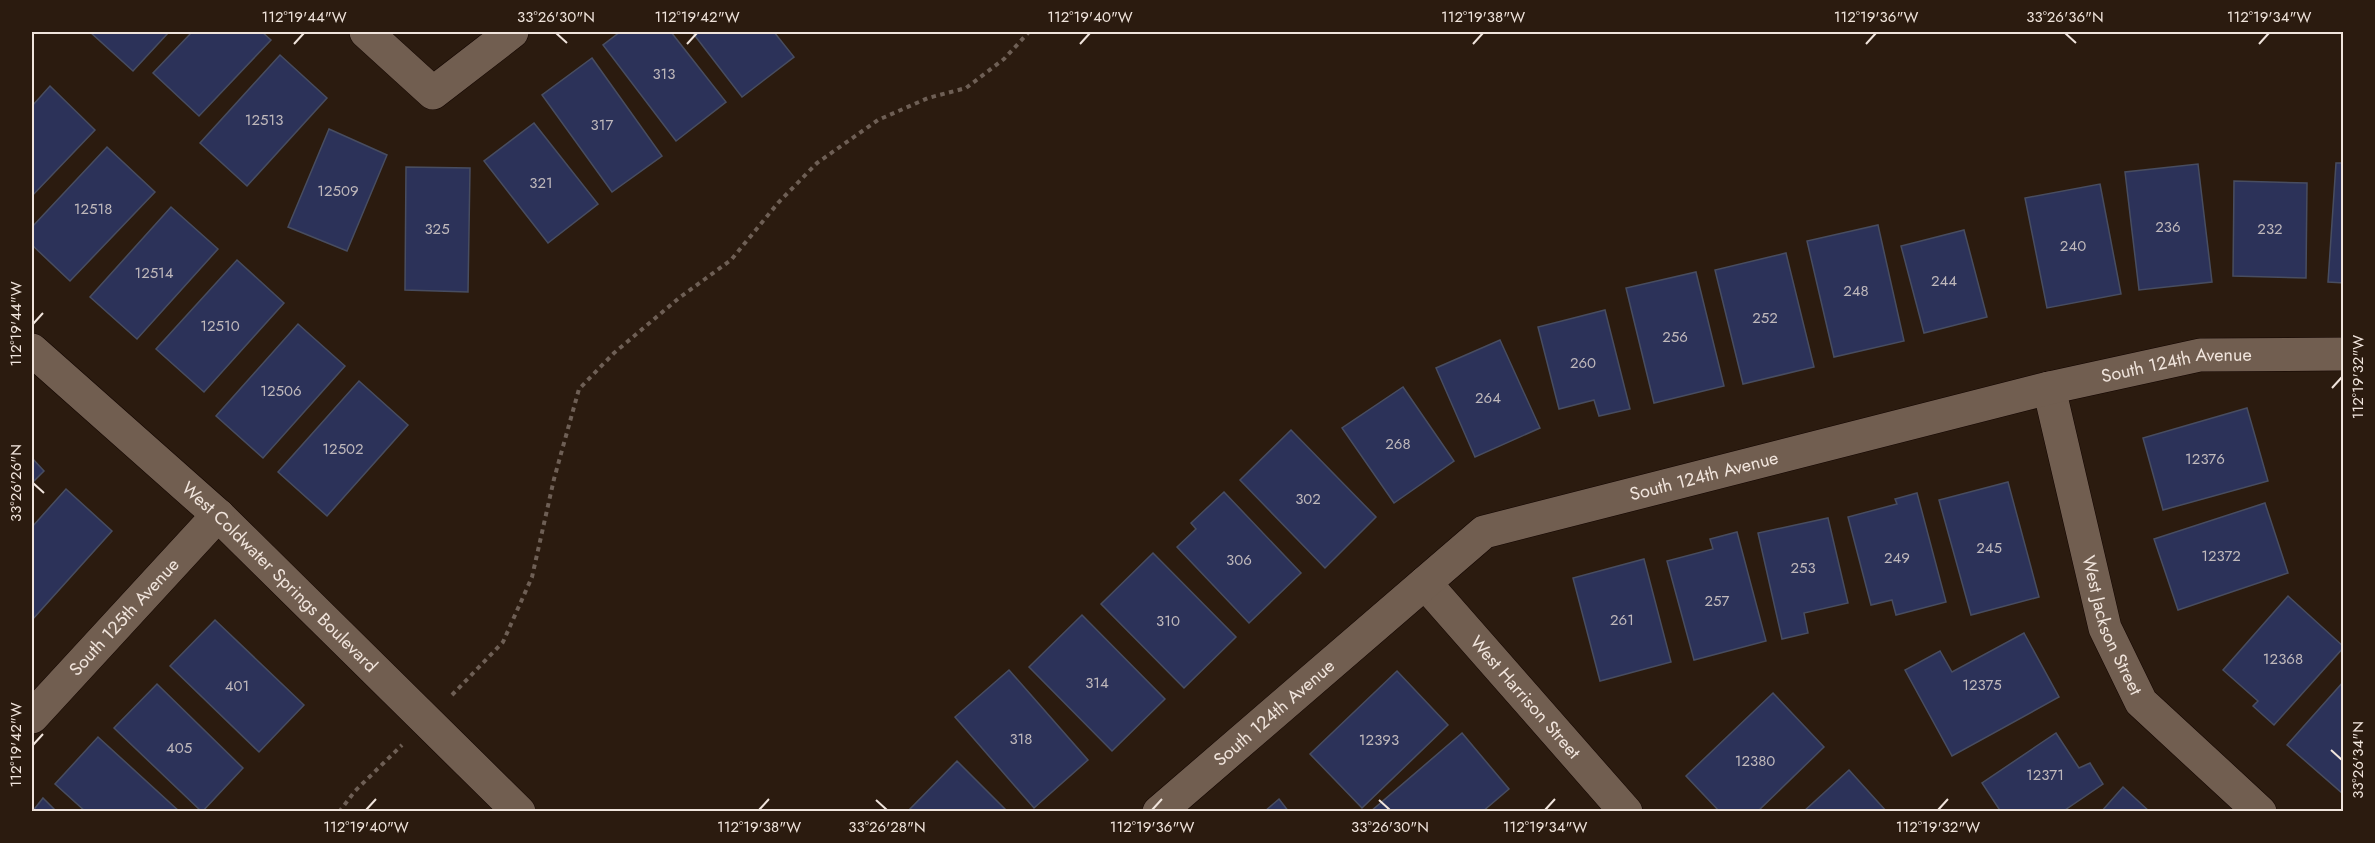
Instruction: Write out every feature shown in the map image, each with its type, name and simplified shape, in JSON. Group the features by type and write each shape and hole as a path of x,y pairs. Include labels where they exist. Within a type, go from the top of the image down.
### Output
{"street":[{"path":"366,32 433,93 512,32"},
{"name":"West Coldwater Springs Boulevard","path":"32,350 218,515 519,812"},
{"name":"South 124th Avenue","path":"1160,812 1484,532 2049,388 2200,355 2343,354"},
{"name":"West Jackson Street","path":"2049,388 2105,628 2141,702 2260,812"},
{"name":"South 125th Avenue","path":"32,717 218,515"},
{"name":"West Harrison Street","path":"1425,583 1626,812"}],"path":[{"path":"339,812 503,642 532,577 554,479 579,389 614,353 662,311 731,260 778,203 817,163 878,120 928,98 966,88 1004,59 1029,32"}],"building":[{"path":"90,32 169,32 133,71"},
{"path":"192,32 262,32 271,40 199,116 153,73"},
{"path":"620,32 671,32 726,102 676,141 603,45"},
{"path":"692,32 774,32 794,57 742,97"},
{"path":"280,55 327,98 247,186 200,143"},
{"path":"592,58 662,156 612,192 542,95"},
{"path":"50,86 95,130 32,196 32,106"},
{"path":"534,123 598,204 548,243 484,161"},
{"path":"329,129 387,155 347,251 288,227"},
{"path":"107,147 155,192 70,281 32,245 32,227"},
{"path":"2336,163 2344,163 2344,283 2328,282"},
{"path":"2198,164 2212,282 2139,290 2125,172"},
{"path":"406,167 470,168 468,292 405,290"},
{"path":"2234,181 2307,183 2306,278 2233,276"},
{"path":"2100,184 2121,294 2047,308 2025,198"},
{"path":"171,207 218,249 137,339 90,297"},
{"path":"1878,225 1904,341 1834,357 1807,241"},
{"path":"1964,230 1987,317 1924,333 1901,246"},
{"path":"1786,253 1814,367 1743,384 1715,270"},
{"path":"237,260 284,303 204,392 156,349"},
{"path":"1696,272 1724,386 1654,403 1626,288"},
{"path":"1605,310 1630,409 1599,416 1594,400 1559,409 1538,327"},
{"path":"298,324 345,366 263,458 216,416"},
{"path":"1500,340 1540,428 1475,457 1436,368"},
{"path":"359,381 408,425 327,516 278,472"},
{"path":"1403,387 1454,461 1394,503 1342,428"},
{"path":"2247,408 2268,481 2163,510 2143,438"},
{"path":"1291,430 1376,517 1325,568 1240,480"},
{"path":"32,458 44,471 32,483"},
{"path":"2008,482 2039,597 1971,615 1939,500"},
{"path":"66,489 112,531 32,620 32,527"},
{"path":"1224,492 1301,573 1249,623 1177,547 1196,529 1191,523"},
{"path":"1917,493 1946,602 1896,615 1892,600 1871,605 1848,517 1897,504 1895,499"},
{"path":"2265,503 2288,573 2178,610 2154,539"},
{"path":"1828,518 1848,603 1804,613 1808,633 1782,639 1758,533"},
{"path":"1737,532 1766,641 1694,660 1667,561 1713,549 1710,539"},
{"path":"1153,553 1236,637 1184,688 1101,604"},
{"path":"1644,559 1671,662 1600,681 1573,578"},
{"path":"2288,596 2344,647 2274,725 2253,706 2258,701 2223,670"},
{"path":"1082,615 1165,699 1112,751 1029,667"},
{"path":"215,620 304,705 259,752 170,666"},
{"path":"2024,633 2059,697 1952,756 1905,670 1940,651 1952,672"},
{"path":"1009,670 1088,760 1034,808 955,717"},
{"path":"1397,671 1448,725 1362,808 1310,754"},
{"path":"2344,681 2344,792 2342,793 2287,745"},
{"path":"157,684 243,768 202,812 114,728"},
{"path":"1773,693 1824,747 1757,812 1720,812 1686,776"},
{"path":"1462,733 1509,789 1482,812 1370,812"},
{"path":"2056,733 2079,768 2090,763 2103,784 2062,812 2001,812 1982,783"},
{"path":"98,737 180,812 86,812 55,784"},
{"path":"957,761 1008,812 907,812"},
{"path":"1849,770 1887,812 1803,812"},
{"path":"2123,787 2150,812 2101,812"},
{"path":"43,798 57,812 32,812"},
{"path":"1279,799 1289,812 1264,812"}]}
